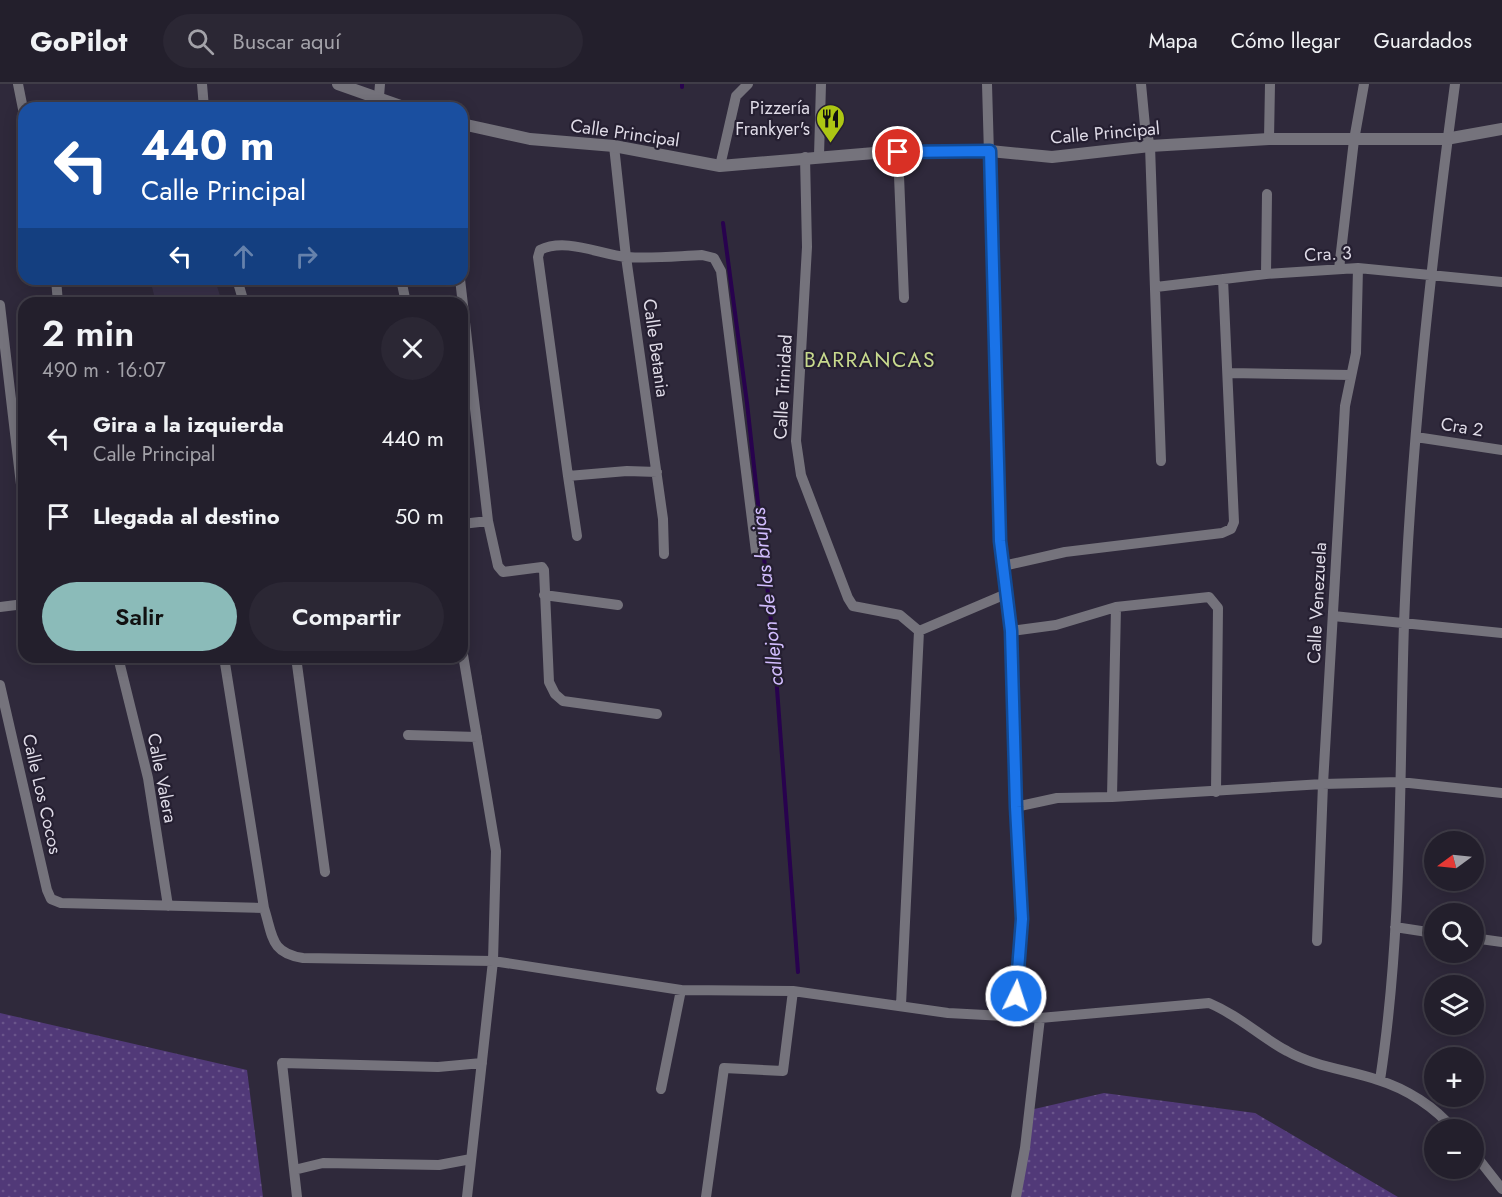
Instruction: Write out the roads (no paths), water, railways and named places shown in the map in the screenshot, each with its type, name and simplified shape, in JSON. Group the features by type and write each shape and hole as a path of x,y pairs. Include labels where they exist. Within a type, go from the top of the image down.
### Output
{"street":[{"path":"18,84 22,102"},
{"path":"202,84 204,102"},
{"path":"338,84 374,102"},
{"path":"378,102 380,84"},
{"path":"720,165 736,96 748,84"},
{"path":"819,156 821,84"},
{"path":"987,84 1000,541 1011,631 1022,919 1015,1016"},
{"path":"1141,84 1149,146 1161,462"},
{"path":"1269,139 1270,84"},
{"path":"1339,269 1354,140 1364,84"},
{"path":"1380,1080 1391,1006 1405,621 1416,437 1446,139 1455,84"},
{"name":"Calle Principal","path":"468,125 530,139 614,146 720,165 898,152 990,151 1052,157 1149,146 1269,139 1446,139 1502,129"},
{"name":"Calle Betania","path":"614,146 626,257 663,519 664,554"},
{"path":"898,152 904,298"},
{"name":"Calle Trinidad","path":"805,157 807,247 795,441 801,475 853,606 900,615 919,631"},
{"path":"1266,274 1267,194"},
{"path":"577,536 538,256 540,250 548,246 591,249 626,257 702,255 714,258 721,271 756,552"},
{"name":"Cra. 3","path":"1156,287 1266,274 1358,268 1502,282"},
{"name":"Calle Venezuela","path":"1317,941 1323,784 1345,406 1356,353 1358,268"},
{"path":"1003,566 1065,552 1222,533 1231,529 1234,522 1223,279"},
{"path":"0,305 18,459"},
{"path":"468,348 488,521 500,570 543,568 549,682 555,694 563,701 657,714"},
{"path":"1229,373 1352,375"},
{"name":"Cra 2","path":"1416,437 1502,450"},
{"path":"568,476 627,471 657,472"},
{"path":"468,523 488,521"},
{"path":"901,1005 919,631 1006,594"},
{"path":"544,595 618,605"},
{"path":"1011,631 1056,625 1116,607 1209,597 1218,608 1216,792"},
{"path":"0,607 18,605"},
{"path":"1112,797 1116,607"},
{"path":"1333,616 1405,621 1502,633"},
{"name":"Calle Valera","path":"119,663 148,778 168,906"},
{"path":"225,663 264,908 276,947 285,955 493,961 681,990 793,991 948,1013 1040,1018 1209,1003 1230,1012 1287,1052 1334,1069 1380,1080 1425,1102 1443,1119"},
{"path":"297,663 325,872"},
{"path":"464,663 496,851 493,961 467,1196 480,1197"},
{"name":"Calle Los Cocos","path":"0,685 47,890 51,899 61,903 168,906"},
{"path":"408,735 477,736"},
{"path":"1016,807 1057,798 1216,792 1323,784 1400,782 1502,793"},
{"path":"168,906 264,908"},
{"path":"1395,927 1424,931"},
{"path":"1484,940 1502,942"},
{"path":"661,1089 681,990"},
{"path":"706,1197 723,1068 783,1071 793,991"},
{"path":"1016,1197 1025,1148 1040,1018"},
{"path":"297,1197 282,1063 438,1067 482,1062"},
{"path":"294,1170 323,1164 439,1165 471,1159"},
{"path":"1484,1166 1502,1189"}],"waterway":[{"name":"callejon de las brujas","path":"723,223 747,403 774,648 798,972"}],"place":[{"name":"Pizzería Frankyer's","path":"831,144"}],"district":[{"name":"BARRANCAS","path":"870,360"}]}
